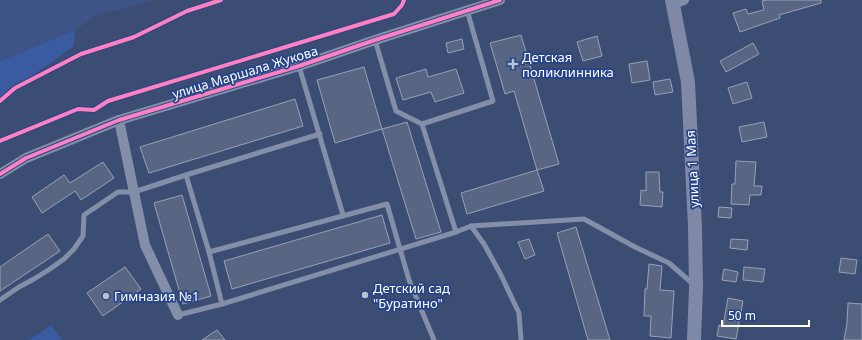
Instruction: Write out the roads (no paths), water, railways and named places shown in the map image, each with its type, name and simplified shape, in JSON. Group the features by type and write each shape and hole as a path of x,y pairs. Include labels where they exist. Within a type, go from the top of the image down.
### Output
{"main road":[{"name":"улица 1 Мая","path":"676,1 688,82 695,227 696,287 694,340"}],"street":[{"name":"улица Маршала Жукова","path":"0,174 26,158 119,120 299,66 500,0"},
{"path":"119,120 145,245 178,315"}],"lane":[{"path":"375,40 396,111 422,124 493,101 467,10"},
{"path":"299,66 343,216"},
{"path":"422,124 456,232"},
{"path":"0,300 64,259 74,249 83,236 84,215 118,192 134,192 320,134"},
{"path":"186,175 209,252 222,304"},
{"path":"209,252 387,204 409,280 434,340"},
{"path":"178,315 222,304 456,232 471,226 584,219 635,247 669,263 696,287"},
{"path":"471,226 484,244 519,313 521,340"}],"place":[{"name":"Детская поликлинника","path":"513,64"},
{"name":"Детский сад \"Буратино\"","path":"365,295"},
{"name":"Гимназия №1","path":"106,296"}]}
